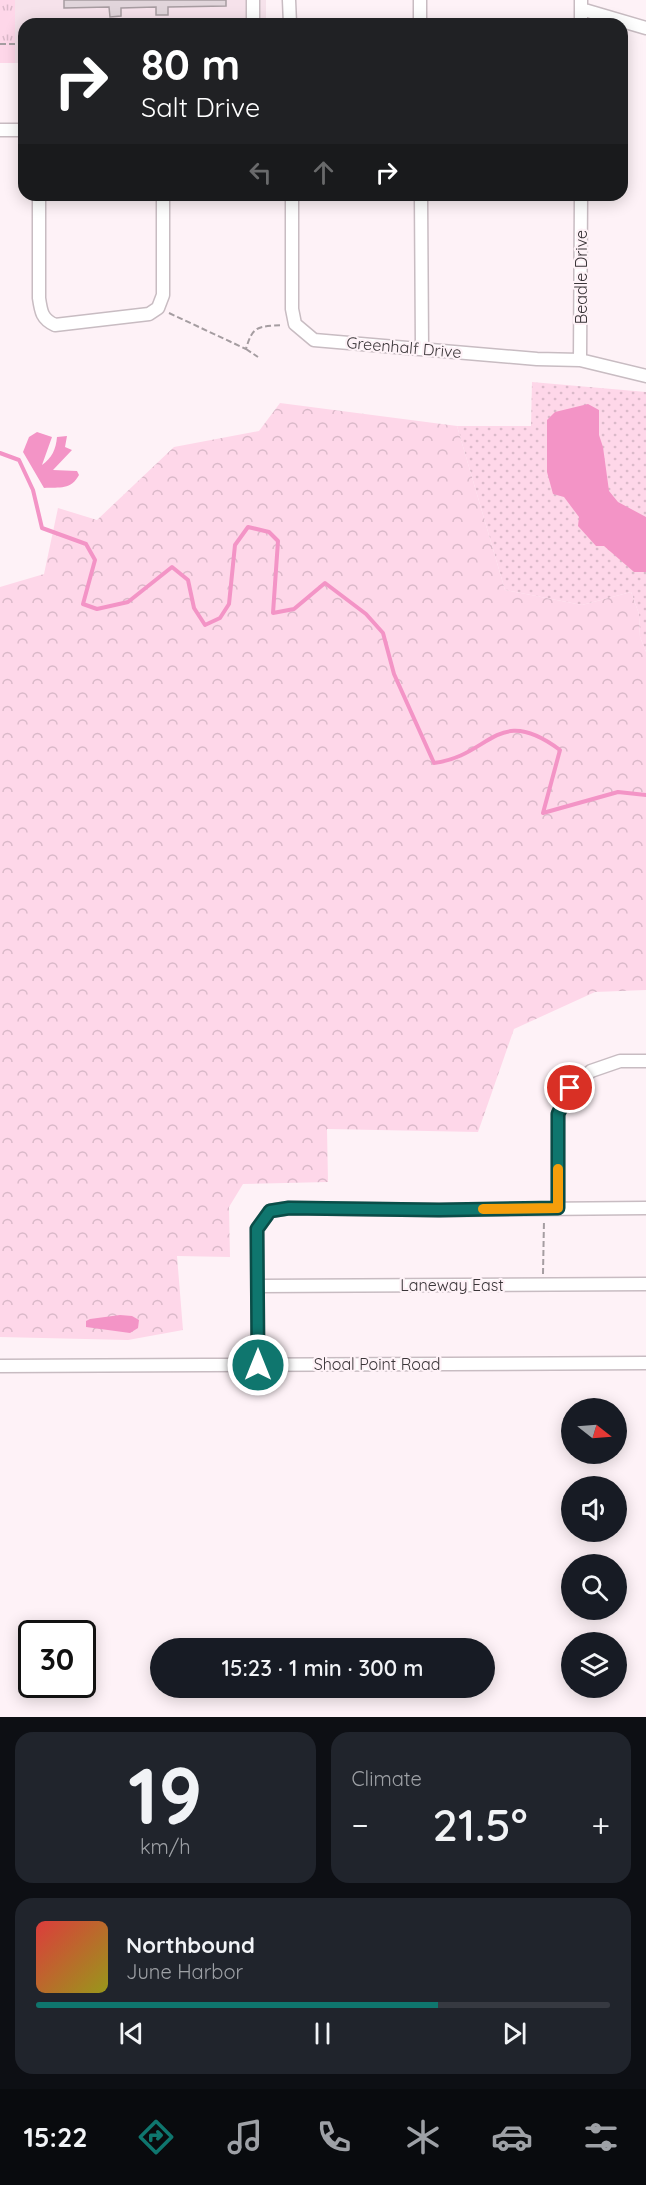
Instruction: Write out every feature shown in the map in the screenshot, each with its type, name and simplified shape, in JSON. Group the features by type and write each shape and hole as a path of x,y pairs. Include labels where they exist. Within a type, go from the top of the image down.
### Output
{"street":[{"path":"253,0 253,18"},
{"path":"289,0 290,18"},
{"path":"420,0 420,18"},
{"path":"581,4 619,18"},
{"path":"628,21 646,28"},
{"path":"0,130 18,130"},
{"path":"39,201 39,298 45,320 55,325 149,314 158,308 163,296 162,201"},
{"path":"292,201 292,309 295,324"},
{"path":"421,201 422,348"},
{"name":"Beadle Drive","path":"580,360 581,201"},
{"name":"Greenhalf Drive","path":"295,324 314,340 537,359 580,360 646,376"},
{"path":"558,1208 558,1114 570,1088 591,1071 620,1061 646,1061"},
{"path":"258,1365 257,1229 270,1211 289,1208 439,1210 646,1208"},
{"name":"Laneway East","path":"258,1286 646,1284"},
{"name":"Shoal Point Road","path":"0,1366 646,1363"}],"path":[{"path":"0,44 18,44"},
{"path":"158,308 246,349 258,357"},
{"path":"246,349 250,333 260,327 295,324"},
{"path":"543,1285 544,1217"}],"shaded area":[{"path":"15,0 266,0 266,18 18,18 18,63 15,63"},
{"path":"588,404 599,410 599,435 603,447 609,491 618,502 646,517 646,572 634,572 604,546 596,546 578,526 579,517 564,497 553,494 547,472 547,420 555,412"},
{"path":"37,432 52,437 42,465 53,453 57,437 67,436 65,447 72,450 53,470 77,471 79,475 69,485 44,488 23,452 29,437"},
{"path":"120,1315 132,1316 139,1320 138,1328 130,1333 86,1327 86,1321 90,1319"}],"green space":[{"path":"0,0 15,0 15,63 0,63"},
{"path":"532,382 646,392 646,652 640,637 639,614 631,592 582,605 505,590 457,426 531,426"},
{"path":"280,403 457,426 505,590 582,605 631,592 639,614 640,637 646,652 646,990 595,992 514,1029 478,1132 327,1129 328,1182 243,1184 229,1207 230,1257 177,1256 183,1330 128,1340 0,1337 0,587 44,574 58,508 97,520 174,447 259,431"}],"building":[{"path":"64,0 226,0 226,6 168,7 168,15 156,15 156,7 121,8 121,16 110,17 109,7 64,8"}],"waterway":[{"path":"0,453 19,460 33,490 42,528 86,544 95,560 83,604 97,609 128,602 172,567 188,580 194,608 205,625 220,618 229,604 235,545 248,527 269,532 278,541 273,613 294,609 325,583 366,614 383,633 394,674 434,763 453,759 495,736 522,731 539,737 560,750 543,813 618,792 646,795"}],"slow traffic":[{"path":"483,1209 558,1208 558,1169"}],"route":[{"path":"258,1365 257,1229 270,1211 289,1208 439,1210 558,1208 558,1114 570,1088"}]}
